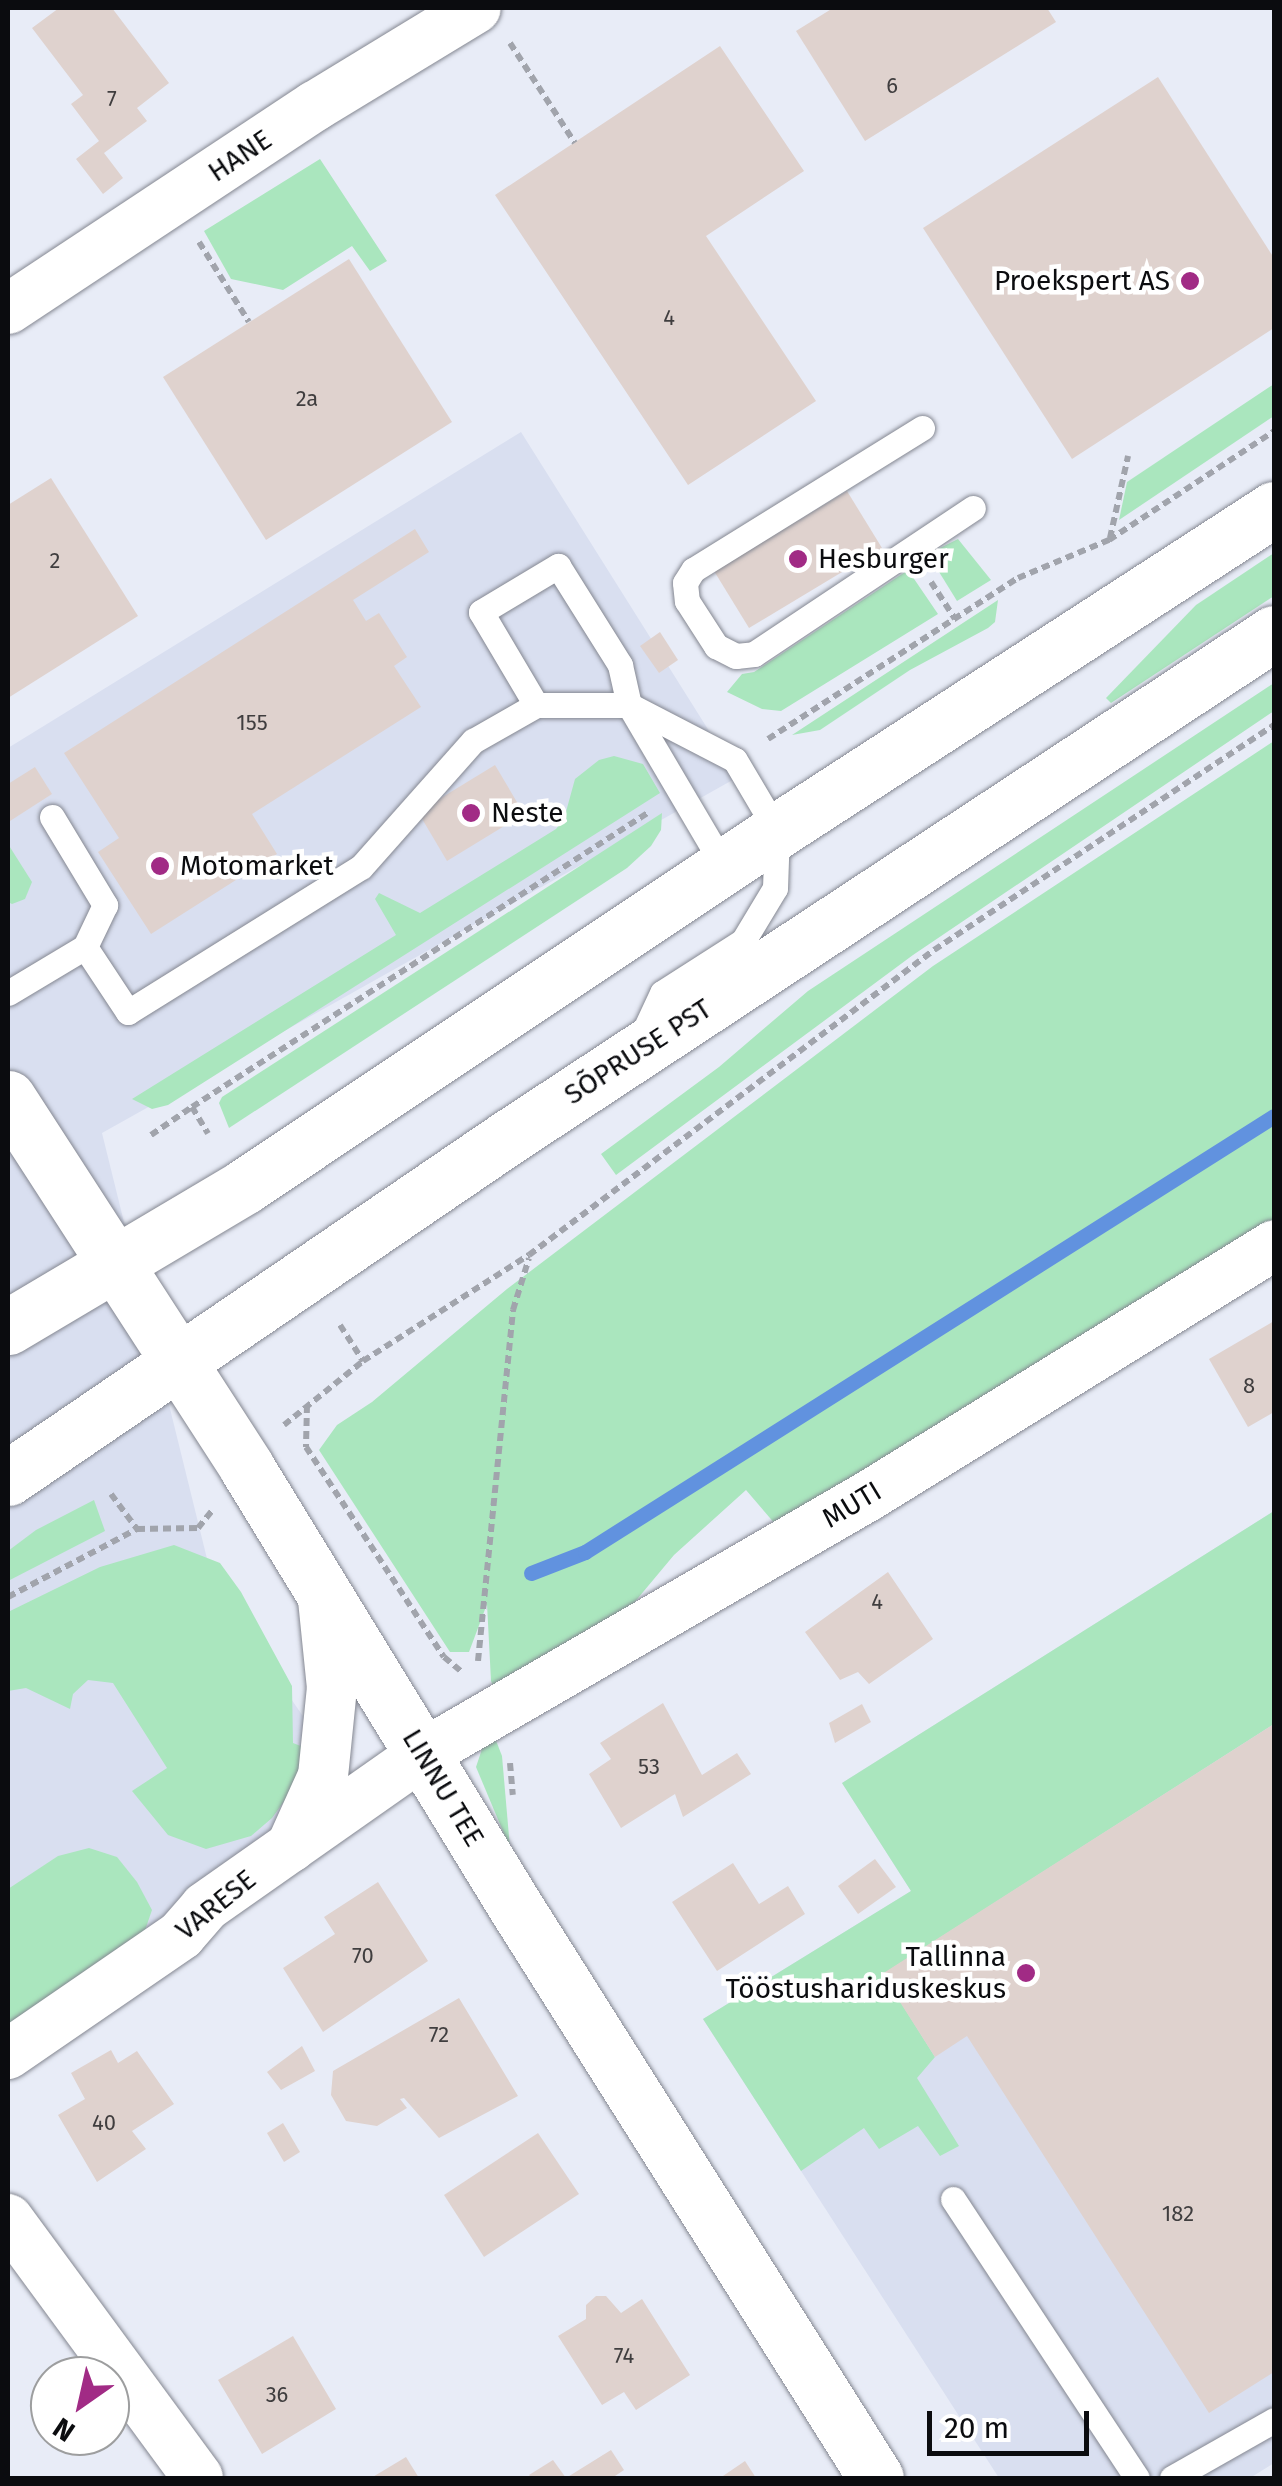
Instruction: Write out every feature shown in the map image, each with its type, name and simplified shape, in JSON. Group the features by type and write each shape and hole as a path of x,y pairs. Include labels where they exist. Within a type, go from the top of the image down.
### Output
{"main road":[{"path":"8,1327 244,1186 778,830 1274,509"},
{"name":"SÕPRUSE PST","path":"8,1478 176,1361 1274,633"},
{"name":"LINNU TEE","path":"8,1098 322,1590 876,2478"}],"street":[{"name":"HANE","path":"8,309 314,106 490,22"},
{"name":"MUTI","path":"423,1754 489,1701 870,1494 1274,1245"},
{"path":"290,1847 323,1776 332,1688 322,1590"},
{"name":"VARESE","path":"8,2054 181,1935 205,1908 423,1754"},
{"path":"8,2219 198,2478"}],"lane":[{"path":"922,428 693,570 684,582 687,600 706,631 716,646 736,656 754,654 973,508"},
{"path":"536,704 481,612 558,566 620,666 629,705 724,866"},
{"path":"85,947 128,1012 361,867 473,741 536,704 629,705 735,760 778,830 775,888 743,940 662,993 633,1056"},
{"path":"8,993 85,947 106,905 52,817"},
{"path":"953,2199 1136,2478"},
{"path":"1172,2478 1274,2420"}],"path":[{"path":"490,22 575,142"},
{"path":"192,231 249,322"},
{"path":"764,742 1018,578 1109,540 1274,431"},
{"path":"1109,540 1128,456"},
{"path":"288,1419 363,1361 529,1255 934,950 1274,726"},
{"path":"151,1135 664,803"},
{"path":"192,1107 208,1134"},
{"path":"513,1799 508,1752 477,1655 513,1310 529,1255"},
{"path":"340,1324 363,1361"},
{"path":"307,1404 306,1447 444,1658 489,1701"},
{"path":"111,1494 137,1529"},
{"path":"8,1597 137,1529 198,1528 206,1518"}],"shaded area":[{"path":"521,432 738,777 102,1133 214,1587 373,1818 8,2049 8,748"},
{"name":"Tallinna Tööstushariduskeskus","path":"1274,1511 1274,2463 1250,2478 999,2478 703,2019 911,1891 842,1783"}],"green space":[{"path":"320,159 387,261 370,271 352,246 283,290 231,279 204,231"},
{"path":"1274,384 1274,416 1119,520 1127,482"},
{"path":"958,539 991,580 957,601 928,554"},
{"path":"1274,553 1274,596 1111,703 1106,698 1196,605"},
{"path":"908,570 938,614 781,711 762,709 727,692 742,674 754,672"},
{"path":"998,600 995,622 988,628 910,670 820,730 792,735"},
{"path":"1274,683 1274,711 913,955 616,1175 601,1154 719,1067 808,991"},
{"path":"1274,741 1274,1231 782,1532 746,1490 674,1555 613,1628 498,1697 491,1681 487,1604 469,1652 450,1652 319,1450 337,1425 372,1402 507,1289 933,966"},
{"path":"614,756 643,764 660,793 168,1105 152,1109 132,1099 396,935 375,899 379,893 420,913 556,829 564,819 575,779 599,760"},
{"path":"662,813 661,830 651,846 627,868 229,1128 219,1103 222,1097"},
{"path":"8,844 32,882 25,899 12,904 8,902"},
{"path":"94,1500 105,1531 8,1581 8,1551 36,1530"},
{"path":"1274,1511 1274,1724 883,1974 935,2057 917,2078 959,2146 940,2156 918,2126 879,2149 864,2128 801,2171 703,2019 911,1891 842,1783"},
{"path":"174,1545 220,1563 241,1592 292,1686 293,1743 311,1750 291,1792 272,1818 251,1836 206,1849 168,1835 132,1791 167,1768 113,1683 88,1680 73,1694 70,1709 26,1688 8,1691 8,1612 100,1567"},
{"path":"495,1738 502,1756 510,1848 476,1767 484,1743"},
{"path":"89,1848 117,1857 137,1882 152,1910 142,1939 8,2029 8,1889 58,1856"}],"building":[{"path":"59,8 112,8 169,83 137,108 147,121 104,153 123,178 103,194 76,159 99,141 71,104 83,95 32,28"},
{"path":"833,8 1047,8 1056,22 865,141 796,31"},
{"path":"720,46 804,171 706,236 816,401 688,485 495,195"},
{"path":"1158,77 1274,258 1274,328 1072,459 923,228"},
{"path":"349,259 452,422 266,540 163,377"},
{"path":"51,478 138,616 8,698 8,505"},
{"name":"Hesburger","path":"847,491 882,548 749,628 714,571"},
{"path":"415,529 429,552 353,600 366,621 379,613 407,657 394,666 421,707 252,814 277,854 151,934 98,852 119,838 64,753"},
{"path":"660,632 678,660 659,673 640,646"},
{"name":"Neste","path":"495,765 524,814 447,861 418,812"},
{"path":"35,767 52,794 10,821 8,784"},
{"path":"1274,1321 1274,1412 1248,1427 1209,1359"},
{"path":"888,1572 933,1639 869,1684 858,1672 840,1680 805,1632"},
{"path":"663,1703 702,1775 737,1753 751,1774 683,1817 675,1794 621,1828 589,1774 611,1759 600,1743"},
{"path":"862,1704 871,1722 835,1743 829,1723"},
{"path":"1274,1724 1274,2372 1209,2413 967,2036 935,2057 882,1974"},
{"path":"875,1859 896,1887 858,1914 838,1886"},
{"path":"733,1863 759,1904 788,1886 805,1914 717,1971 672,1902"},
{"path":"378,1882 428,1961 323,2032 283,1968 335,1934 324,1917"},
{"path":"459,1998 518,2096 439,2138 404,2098 400,2099 407,2108 377,2126 346,2121 331,2095 333,2071"},
{"path":"302,2046 315,2071 281,2090 267,2072"},
{"path":"111,2050 118,2063 137,2051 174,2104 132,2131 146,2149 97,2182 58,2115 85,2099 71,2073"},
{"path":"283,2123 300,2152 284,2162 267,2133"},
{"path":"538,2133 579,2194 484,2257 444,2195"},
{"path":"596,2296 606,2296 621,2313 642,2299 690,2375 636,2410 624,2392 602,2405 558,2336 586,2319 586,2305"},
{"path":"293,2336 336,2409 262,2454 218,2380"},
{"path":"611,2450 624,2470 612,2478 566,2478"},
{"path":"406,2457 419,2478 371,2478"},
{"path":"553,2460 566,2478 529,2475"},
{"path":"745,2461 756,2478 720,2478"}],"waterway":[{"path":"531,1573 585,1552 1274,1116"}],"place":[{"name":"Proekspert AS","path":"1190,281"},
{"name":"Hesburger","path":"798,559"},
{"name":"Neste","path":"471,813"},
{"name":"Motomarket","path":"160,866"},
{"name":"Tallinna Tööstushariduskeskus","path":"1026,1973"}]}
